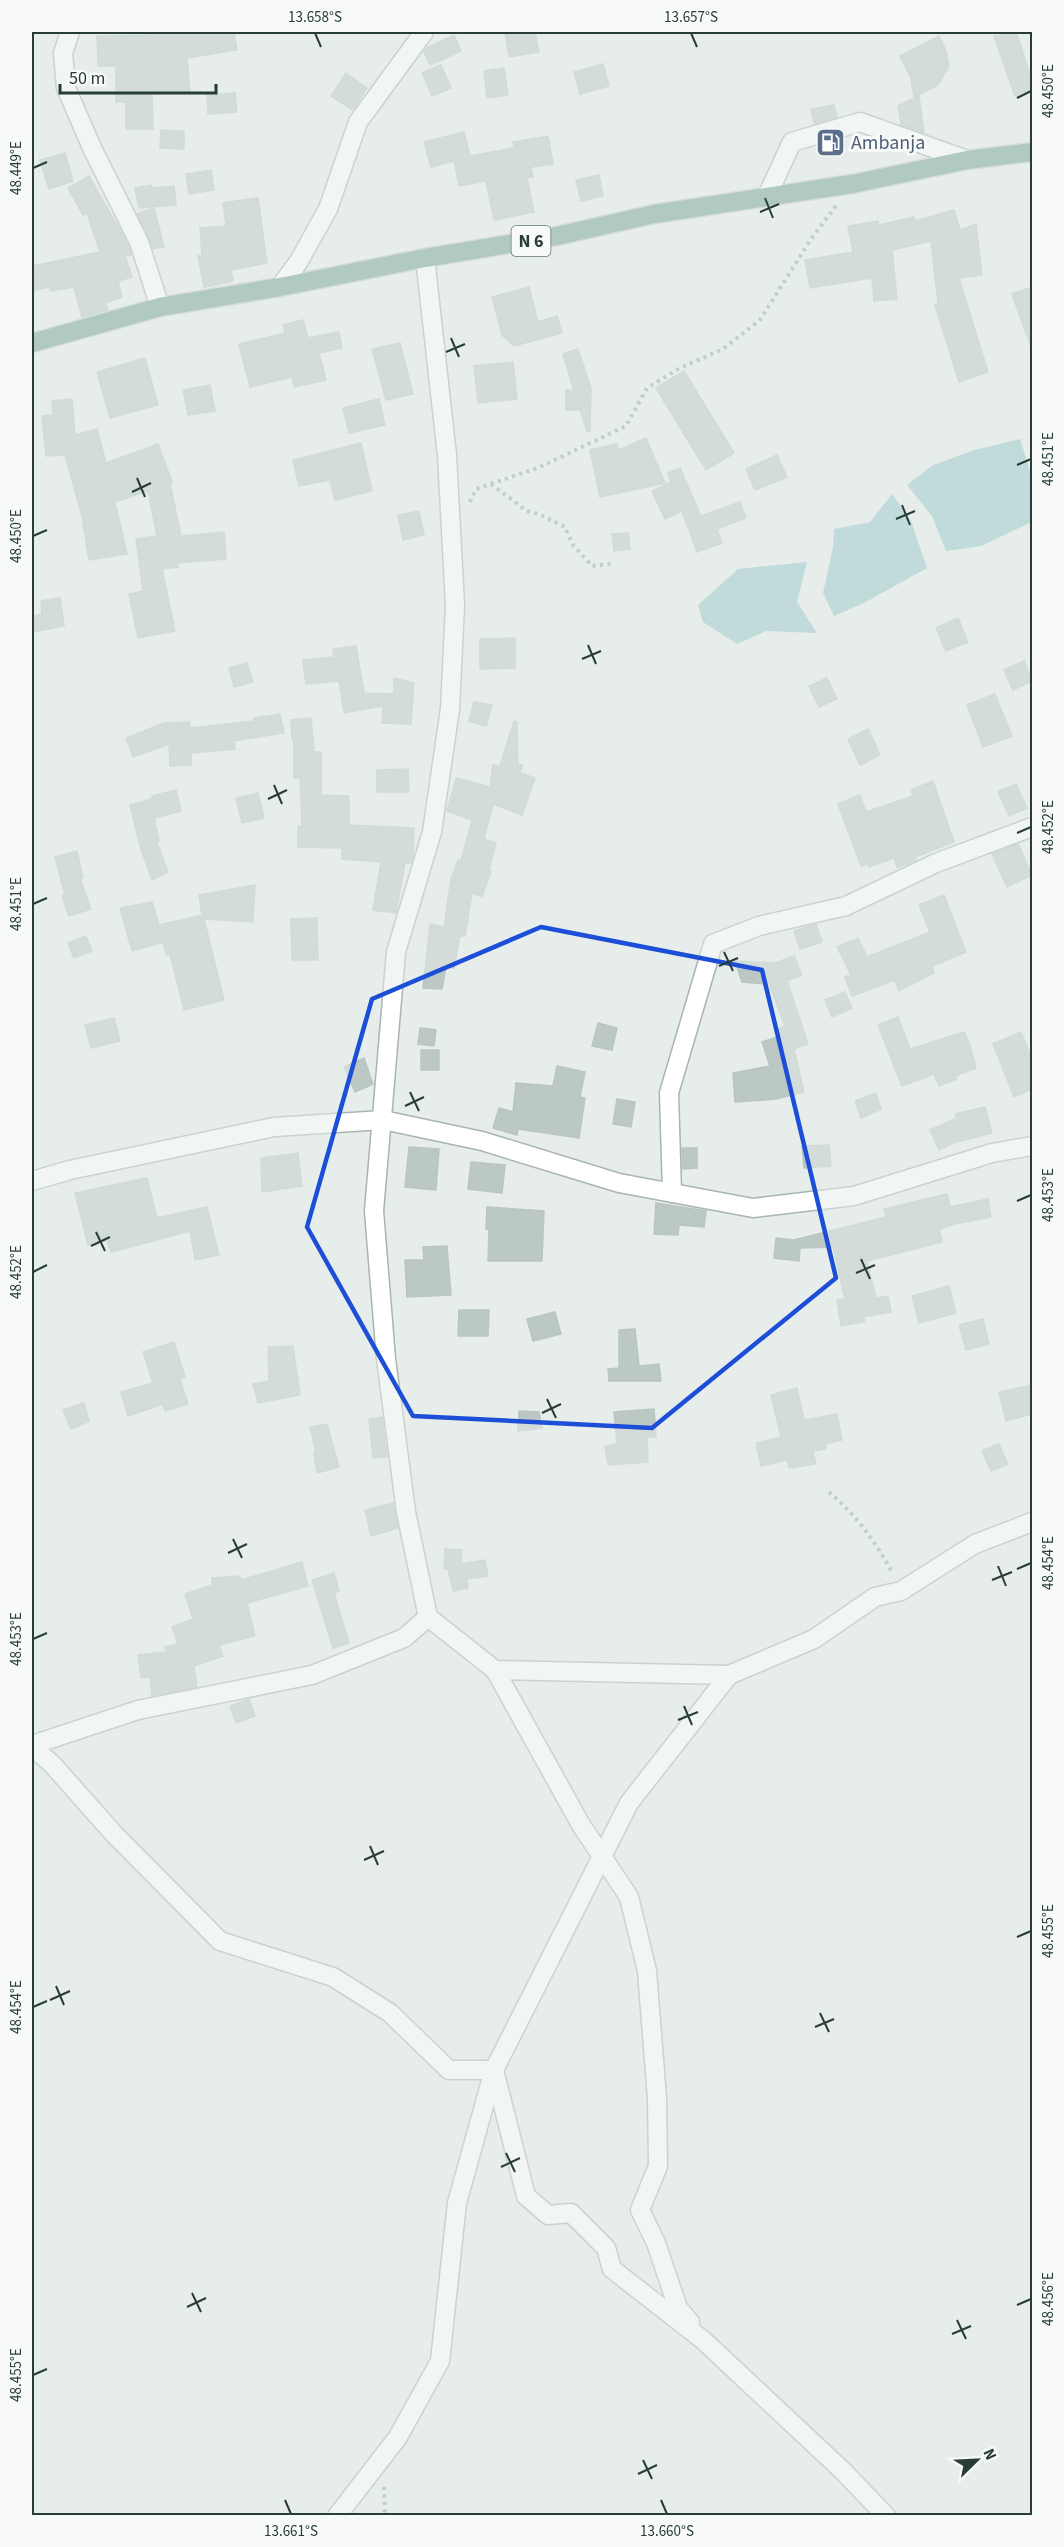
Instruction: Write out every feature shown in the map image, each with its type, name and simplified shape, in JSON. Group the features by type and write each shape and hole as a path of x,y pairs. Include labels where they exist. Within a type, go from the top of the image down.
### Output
{"main road":[{"name":"N 6","path":"32,343 160,308 425,258 557,236 654,214 852,184 967,160 1032,152"}],"street":[{"path":"70,32 63,53 66,88 138,242 160,308"},
{"path":"280,287 299,261 328,208 358,122 424,32"},
{"path":"767,196 792,142 860,122 967,160"},
{"path":"425,258 447,455 455,605 450,709 432,832 396,952 374,1210 386,1359 406,1512 428,1617 495,1670 581,1825 629,1897 647,1971 657,2098 658,2166 640,2210 656,2243 678,2308 704,2340"},
{"path":"672,1192 669,1093 712,944 759,926 846,906 936,863 1032,826"},
{"path":"32,1181 70,1170 274,1127 383,1120 482,1141 619,1183 753,1208 854,1196 992,1153 1032,1146"},
{"path":"495,1670 729,1675 814,1640 875,1597 901,1591 975,1544 1032,1522"},
{"path":"428,1617 404,1638 312,1675 138,1710 32,1746 52,1764 114,1834 220,1941 333,1977 390,2013 449,2070 494,2070"},
{"path":"337,2516 398,2436 440,2361 457,2203 494,2070 629,1803 729,1675"},
{"path":"494,2070 526,2196 548,2216 571,2213 606,2248 612,2269 704,2340 843,2471 886,2516"}],"path":[{"path":"466,510 476,489 540,467 626,426 648,388 680,368 723,350 760,320 813,236 852,184"},
{"path":"491,484 527,511 539,514 565,527 573,545 592,566 611,564"},
{"path":"829,1492 866,1530 892,1571 901,1591"}],"highlighted area":[{"path":"541,927 762,970 836,1278 652,1428 413,1416 307,1227 372,999"}],"water":[{"path":"1020,439 1032,477 1032,522 981,546 946,551 932,516 907,485 933,465 975,450"},
{"path":"892,494 911,521 927,568 864,603 834,616 823,593 833,547 834,529 870,522"},
{"path":"807,562 797,602 817,633 766,631 737,644 703,622 698,605 738,569"}],"building":[{"path":"155,32 234,32 237,50 187,58 190,91 152,94 153,129 126,129 126,102 116,102 116,66 98,66 97,36 156,35"},
{"path":"505,32 535,32 539,52 509,57"},
{"path":"1016,32 1032,80 1032,88 1015,96 994,36"},
{"path":"454,35 461,51 430,65 424,52 426,48"},
{"path":"939,36 946,51 949,66 938,85 914,97 911,78 900,56"},
{"path":"603,64 609,86 580,94 574,72"},
{"path":"441,65 451,88 432,96 422,73"},
{"path":"504,68 508,95 487,98 484,71"},
{"path":"346,73 367,88 353,110 331,96"},
{"path":"235,93 237,112 208,114 207,95"},
{"path":"919,96 924,132 901,125 898,106"},
{"path":"834,105 837,117 814,124 811,109"},
{"path":"161,130 184,131 184,149 160,148"},
{"path":"464,132 470,156 514,148 513,142 548,136 553,164 531,167 533,177 527,178 534,212 494,220 486,181 459,186 454,161 431,167 424,142"},
{"path":"65,153 73,181 49,189 40,160"},
{"path":"211,170 214,190 189,194 186,174"},
{"path":"599,175 603,196 581,201 576,180"},
{"path":"89,176 129,246 131,255 125,256 132,277 118,281 122,297 105,303 108,310 82,317 74,287 51,291 49,287 32,291 32,266 100,252 87,213 83,215 68,188"},
{"path":"151,185 152,188 174,186 176,205 139,208 135,188"},
{"path":"258,198 267,263 231,270 233,281 204,287 198,256 202,255 200,228 226,226 223,203"},
{"path":"154,208 164,247 153,249 137,214"},
{"path":"954,210 960,230 976,224 982,275 959,278 988,372 959,382 935,305 938,304 931,241 892,250 897,299 874,301 872,278 810,288 805,260 853,252 848,226 878,221 879,225 914,217 915,221"},
{"path":"529,287 538,322 557,316 562,333 514,346 502,335 492,297"},
{"path":"1032,287 1032,343 1030,344 1012,294"},
{"path":"303,320 308,338 339,332 342,348 319,353 326,380 294,387 292,377 250,387 239,344 285,333 283,325"},
{"path":"400,343 413,394 386,400 372,349"},
{"path":"578,349 591,388 590,431 587,431 580,410 566,410 566,390 574,391 563,354"},
{"path":"145,358 158,405 110,418 97,372"},
{"path":"513,362 517,399 478,403 474,366"},
{"path":"684,371 734,453 706,470 656,388"},
{"path":"210,385 215,411 188,415 183,390"},
{"path":"72,399 75,435 97,429 106,463 158,444 172,482 170,483 181,536 224,532 226,559 177,563 178,567 162,569 175,631 138,638 129,594 143,591 136,539 157,536 148,491 115,502 127,554 89,560 82,516 65,455 46,456 42,416 53,415 52,401"},
{"path":"379,399 385,425 349,433 343,408"},
{"path":"646,438 665,483 600,497 590,450 617,444 619,450"},
{"path":"361,443 372,491 335,500 330,480 299,486 293,460"},
{"path":"777,455 787,477 755,490 746,469"},
{"path":"680,468 701,516 740,502 746,518 717,529 722,543 697,552 682,511 665,519 652,491 671,482 668,473"},
{"path":"419,511 424,535 403,540 398,515"},
{"path":"628,533 630,549 614,551 612,534"},
{"path":"60,598 64,626 32,632 32,616 42,614 41,601"},
{"path":"958,618 968,642 946,651 936,628"},
{"path":"515,638 515,668 480,669 480,639"},
{"path":"356,646 364,693 394,694 394,678 414,683 411,724 382,723 383,706 344,713 339,681 306,684 303,660 334,657 333,649"},
{"path":"1024,661 1032,681 1013,690 1004,670"},
{"path":"247,663 253,682 234,687 229,668"},
{"path":"827,678 837,699 819,707 809,686"},
{"path":"995,694 1012,736 983,747 967,705"},
{"path":"474,702 492,705 486,726 469,721"},
{"path":"280,714 284,733 234,741 235,749 191,753 191,765 170,766 169,744 133,757 126,738 164,723 190,722 190,728 254,721 254,718"},
{"path":"311,718 314,752 321,752 321,795 349,796 349,825 414,828 413,857 411,863 405,863 396,913 373,910 381,862 342,859 342,848 298,847 298,826 302,826 300,778 294,778 294,740 292,740 291,720"},
{"path":"514,721 517,722 518,765 523,765 520,773 535,778 522,815 493,804 484,839 496,843 489,870 491,871 482,897 472,893 465,936 460,936 454,968 446,967 442,989 423,988 430,924 444,927 451,879 458,860 461,861 472,820 447,811 456,778 490,787 493,765 500,766"},
{"path":"868,729 880,755 860,765 848,739"},
{"path":"408,769 409,792 377,792 377,770"},
{"path":"933,781 954,842 915,857 916,860 897,868 894,858 869,867 868,864 861,866 838,804 860,795 866,812 913,796 911,790"},
{"path":"1016,784 1027,808 1009,816 998,792"},
{"path":"176,790 181,811 154,818 159,841 157,842 168,872 152,880 140,846 130,805"},
{"path":"258,793 264,818 242,823 236,798"},
{"path":"1018,844 1032,875 1007,887 992,854"},
{"path":"77,851 83,878 80,878 91,909 69,916 62,896 65,895 55,857"},
{"path":"255,885 253,922 204,919 224,1000 184,1010 170,954 166,955 163,942 132,951 120,908 152,902 159,925 202,915 199,895"},
{"path":"944,895 966,952 932,966 934,973 899,991 894,980 852,996 845,977 851,975 837,947 858,938 867,957 930,932 919,905"},
{"path":"317,918 318,960 292,960 291,919"},
{"path":"816,924 822,942 800,949 794,931"},
{"path":"86,936 92,951 74,958 68,943"},
{"path":"794,956 802,975 787,981 808,1044 794,1049 804,1092 776,1099 735,1102 733,1073 770,1066 762,1042 780,1036 778,1029 785,1026 769,984 742,982 735,961 775,963"},
{"path":"845,992 852,1008 832,1017 825,1000"},
{"path":"898,1017 910,1049 964,1032 976,1068 955,1076 957,1079 939,1086 934,1074 902,1086 878,1025"},
{"path":"114,1018 120,1041 91,1048 85,1025"},
{"path":"598,1023 617,1028 612,1050 592,1046"},
{"path":"420,1028 436,1030 434,1046 418,1044"},
{"path":"1021,1032 1032,1059 1032,1089 1014,1097 993,1044"},
{"path":"421,1050 439,1050 439,1070 421,1070"},
{"path":"364,1058 373,1084 355,1092 344,1067"},
{"path":"557,1066 585,1072 580,1097 585,1098 579,1138 518,1129 517,1135 493,1128 499,1108 513,1112 516,1083 553,1086"},
{"path":"876,1093 881,1109 861,1118 855,1101"},
{"path":"617,1099 635,1102 631,1127 613,1124"},
{"path":"985,1107 992,1133 953,1143 939,1150 930,1130 957,1118 955,1114"},
{"path":"829,1145 831,1166 804,1168 802,1146"},
{"path":"409,1147 439,1149 436,1190 405,1187"},
{"path":"682,1148 697,1148 697,1168 683,1169"},
{"path":"298,1153 302,1186 262,1192 261,1158"},
{"path":"471,1162 505,1165 502,1193 468,1189"},
{"path":"147,1178 157,1218 207,1207 219,1255 195,1260 190,1231 111,1252 107,1241 88,1245 75,1193"},
{"path":"947,1194 950,1207 988,1199 991,1217 939,1229 942,1242 867,1261 876,1298 888,1296 891,1312 864,1317 865,1322 841,1326 837,1300 845,1299 833,1247 800,1248 799,1261 774,1258 776,1238 794,1240 886,1217 884,1209"},
{"path":"656,1203 706,1211 704,1227 679,1225 678,1235 654,1234"},
{"path":"487,1207 544,1211 542,1261 488,1261"},
{"path":"447,1246 451,1295 407,1297 405,1260 424,1260 423,1247"},
{"path":"949,1286 956,1313 919,1323 912,1296"},
{"path":"459,1310 489,1310 488,1336 458,1336"},
{"path":"555,1312 561,1334 533,1341 527,1319"},
{"path":"983,1319 989,1344 966,1350 959,1325"},
{"path":"635,1329 639,1366 659,1364 661,1381 609,1381 608,1369 619,1368 619,1330"},
{"path":"174,1342 185,1377 180,1379 188,1404 165,1411 163,1404 128,1416 121,1392 153,1383 143,1352"},
{"path":"293,1346 300,1395 258,1403 253,1384 269,1381 268,1347"},
{"path":"1032,1385 1032,1414 1006,1421 999,1392"},
{"path":"797,1388 804,1420 837,1414 842,1440 825,1444 826,1449 813,1451 816,1464 789,1468 787,1460 761,1466 756,1443 781,1437 771,1395"},
{"path":"84,1403 89,1421 71,1429 63,1410"},
{"path":"654,1409 656,1437 647,1437 648,1462 608,1465 605,1446 617,1444 614,1412"},
{"path":"519,1411 539,1412 542,1428 518,1431"},
{"path":"382,1417 387,1457 373,1458 369,1419"},
{"path":"327,1424 339,1467 317,1473 314,1452 316,1452 310,1427"},
{"path":"999,1444 1008,1464 991,1471 982,1451"},
{"path":"393,1503 398,1528 371,1536 365,1510"},
{"path":"445,1549 462,1550 461,1564 485,1560 488,1576 467,1579 468,1588 453,1591 448,1569 444,1569"},
{"path":"302,1562 308,1586 247,1603 255,1636 219,1645 223,1656 194,1666 197,1687 152,1696 150,1677 141,1678 138,1655 166,1652 165,1647 178,1644 172,1627 193,1619 185,1594 212,1585 212,1578 240,1576 241,1580"},
{"path":"334,1573 339,1591 334,1593 349,1643 333,1648 312,1580"},
{"path":"249,1699 255,1716 236,1723 230,1706"}],"place":[{"name":"Ambanja","path":"830,143"}]}
